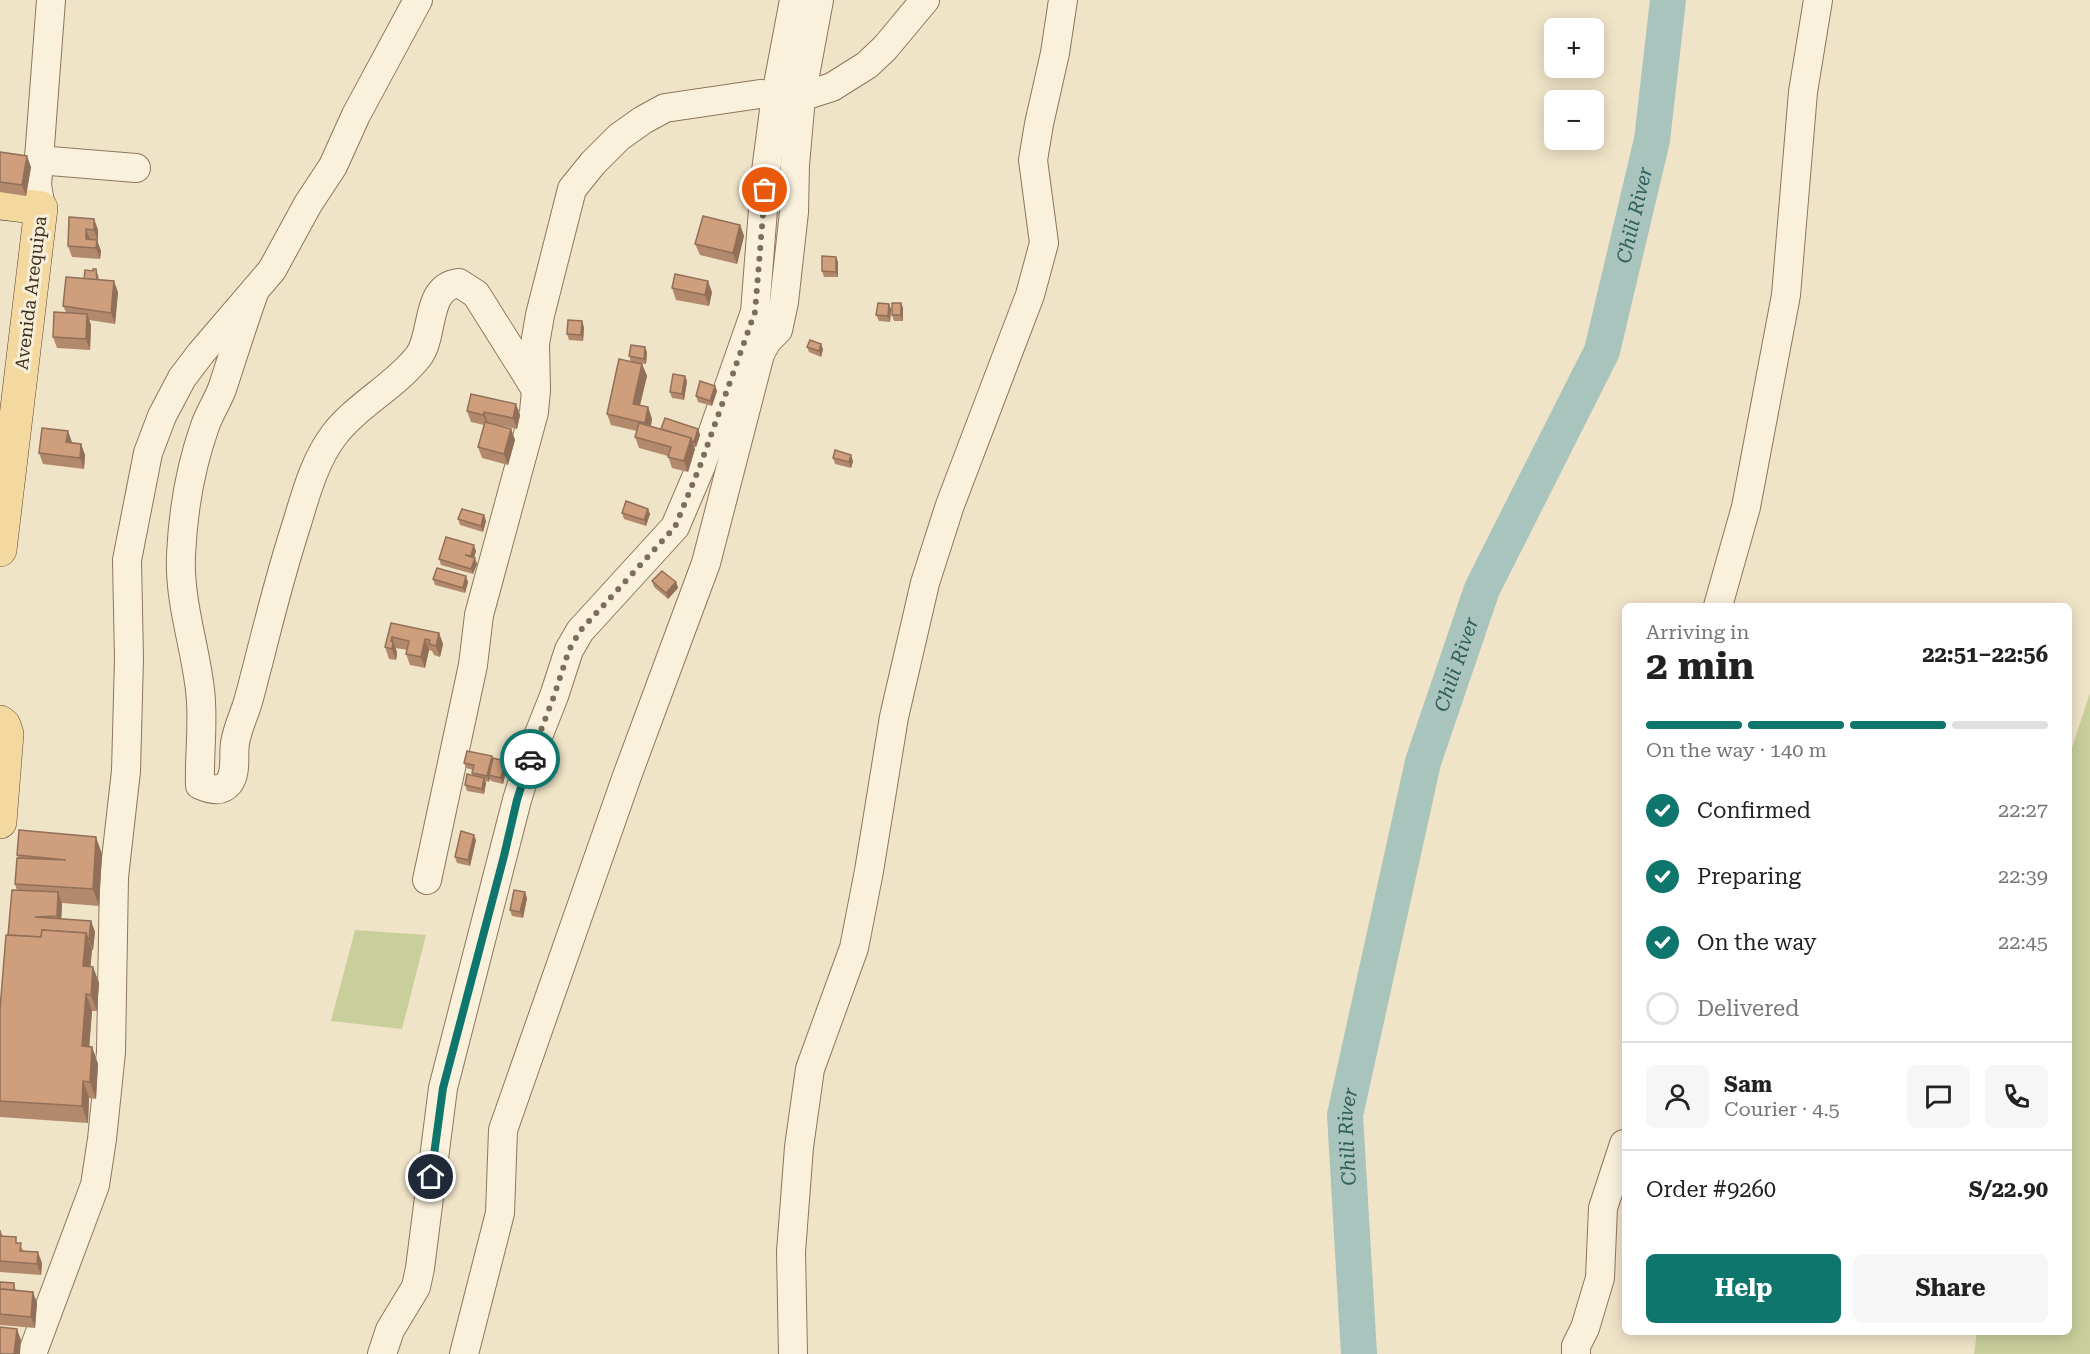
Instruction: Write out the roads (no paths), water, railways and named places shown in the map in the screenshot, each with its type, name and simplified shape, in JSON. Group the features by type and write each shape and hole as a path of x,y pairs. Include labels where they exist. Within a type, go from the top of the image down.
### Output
{"main road":[{"path":"0,203 41,208"},
{"name":"Avenida Arequipa","path":"0,550 41,208"},
{"path":"0,722 8,734 0,822"}],"street":[{"name":"Avenida Arequipa","path":"41,208 37,185 38,160 51,0"},
{"path":"32,1354 94,1185 102,1139 111,1052 114,877 126,771 129,658 127,560 148,453 162,416 182,378 272,270 308,204 333,166 356,115 418,0"},
{"path":"464,1354 500,1213 503,1130 627,776 706,563 760,354 767,341 778,330 784,302 794,212 788,96 794,0"},
{"path":"382,1354 390,1330 416,1287 443,1088 517,800 531,754 569,650 580,631 675,527 700,466 755,312 766,171 819,0"},
{"path":"427,880 473,665 479,615 534,412 535,344 540,315 572,189 593,163 619,137 665,108 760,94 788,96 832,87 867,65 885,48 925,0"},
{"path":"793,1354 791,1252 799,1147 810,1069 854,948 894,717 925,583 950,505 1030,295 1044,243 1033,160 1055,53 1063,0"},
{"path":"1719,603 1746,507 1786,295 1803,92 1818,0"},
{"path":"38,160 136,168"},
{"path":"255,290 221,391 206,423 197,450 186,499 181,556 182,596 201,691 200,785 211,790 220,789 228,784 233,772 235,741 250,696 281,574 302,504 321,456 334,435 346,422 418,357 425,345 436,299 444,289 459,283 476,294 536,390"},
{"path":"1576,1354 1576,1346 1585,1328 1600,1278 1603,1208 1622,1150"}],"waterway":[{"name":"Chili River","path":"1359,1354 1345,1115 1423,762 1482,589 1602,351 1652,140 1668,0"}]}
